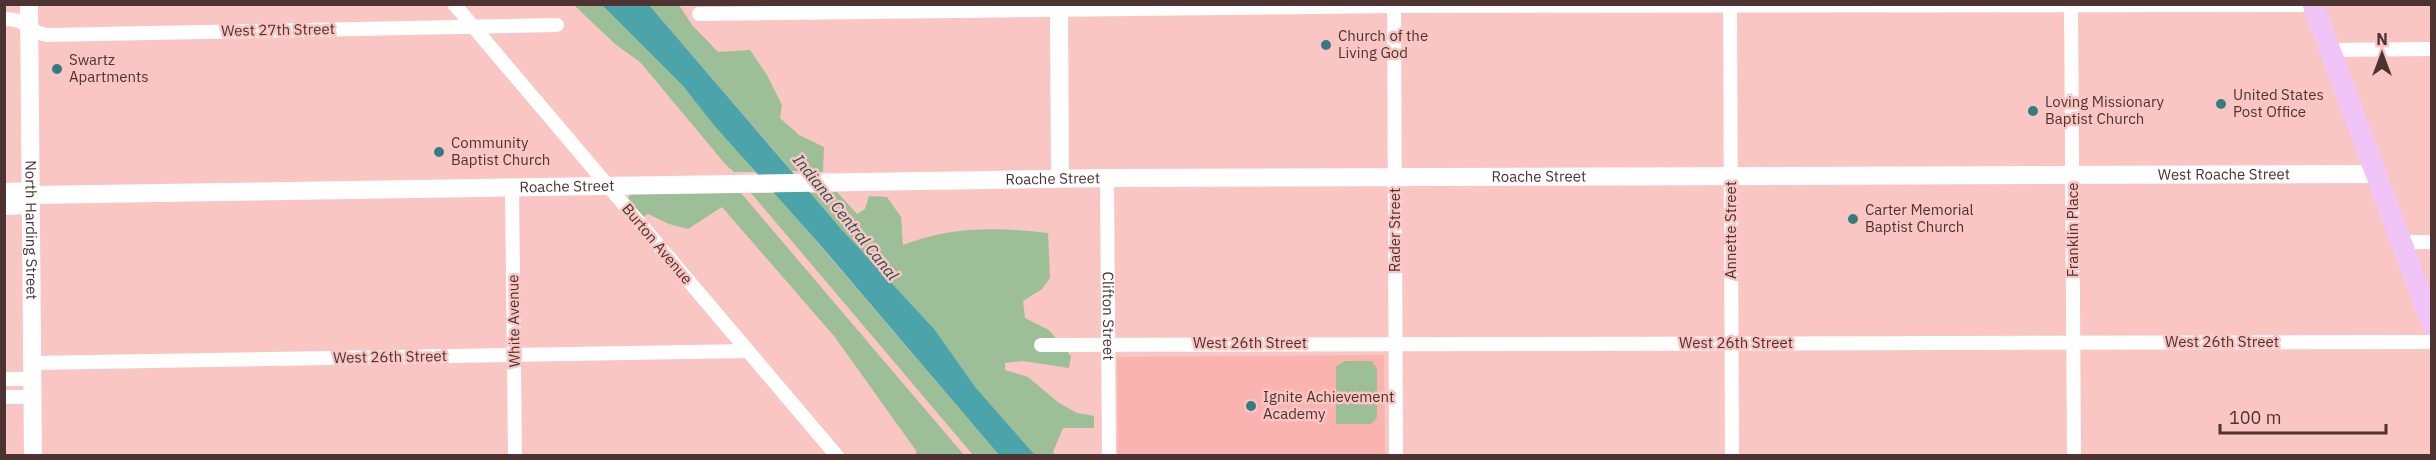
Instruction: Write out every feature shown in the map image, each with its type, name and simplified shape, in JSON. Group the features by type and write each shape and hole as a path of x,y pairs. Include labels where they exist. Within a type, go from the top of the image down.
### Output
{"main road":[{"path":"2313,5 2432,325"}],"street":[{"name":"North Harding Street","path":"29,4 33,456"},
{"name":"Burton Avenue","path":"454,4 837,456"},
{"path":"699,14 723,9 1394,5 2313,5"},
{"name":"Rader Street","path":"1394,5 1396,456"},
{"name":"Annette Street","path":"1730,5 1732,456"},
{"name":"Franklin Place","path":"2071,5 2074,456"},
{"path":"1059,7 1060,179"},
{"name":"West 27th Street","path":"4,19 20,20 46,35 557,26"},
{"path":"2330,50 2432,49"},
{"name":"West Roache Street","path":"2073,173 2376,174"},
{"name":"Roache Street","path":"4,192 32,197 1107,178 2073,173"},
{"name":"Clifton Street","path":"1107,178 1110,456"},
{"name":"White Avenue","path":"512,187 515,456"},
{"name":"Roache Street","path":"4,206 32,197"},
{"path":"2400,242 2432,242"},
{"name":"West 26th Street","path":"1041,345 2432,342"},
{"name":"West 26th Street","path":"4,379 514,356 748,351"},
{"name":"West 26th Street","path":"4,397 32,379"}],"shaded area":[{"name":"Ignite Achievement Academy","path":"1384,355 1385,455 1118,455 1117,357"}],"green space":[{"path":"574,5 602,5 683,86 755,172 734,172 726,165 640,62 615,44"},
{"path":"649,5 679,5 692,25 718,52 750,50 767,75 782,105 780,118 799,135 824,147 823,172 792,171"},
{"path":"837,192 857,214 865,209 869,196 887,197 901,217 903,245 956,231 993,229 1048,233 1050,278 1042,289 1023,301 1025,318 1049,330 1071,356 1069,368 1023,361 1005,363 1005,370 1028,377 1059,403 1077,413 1094,416 1094,428 1063,428 1053,452 1055,455 1035,455 976,388 947,348 809,193"},
{"path":"741,193 964,455 914,455 917,452 834,336 722,207 688,229 669,224 648,214 641,218 628,199 630,194"},
{"path":"751,193 775,193 999,455 973,455"},
{"path":"1345,361 1372,361 1377,369 1377,418 1371,424 1336,424 1336,366"}],"water":[{"path":"602,5 649,5 842,230 934,329 976,388 1035,455 999,455 821,246 714,125 683,86"}],"place":[{"name":"Church of the Living God","path":"1326,45"},
{"name":"Swartz Apartments","path":"57,69"},
{"name":"United States Post Office","path":"2221,104"},
{"name":"Loving Missionary Baptist Church","path":"2033,111"},
{"name":"Community Baptist Church","path":"439,152"},
{"name":"Carter Memorial Baptist Church","path":"1853,219"},
{"name":"Ignite Achievement Academy","path":"1251,406"}],"water label":[{"name":"Indiana Central Canal","path":"846,217"}]}
